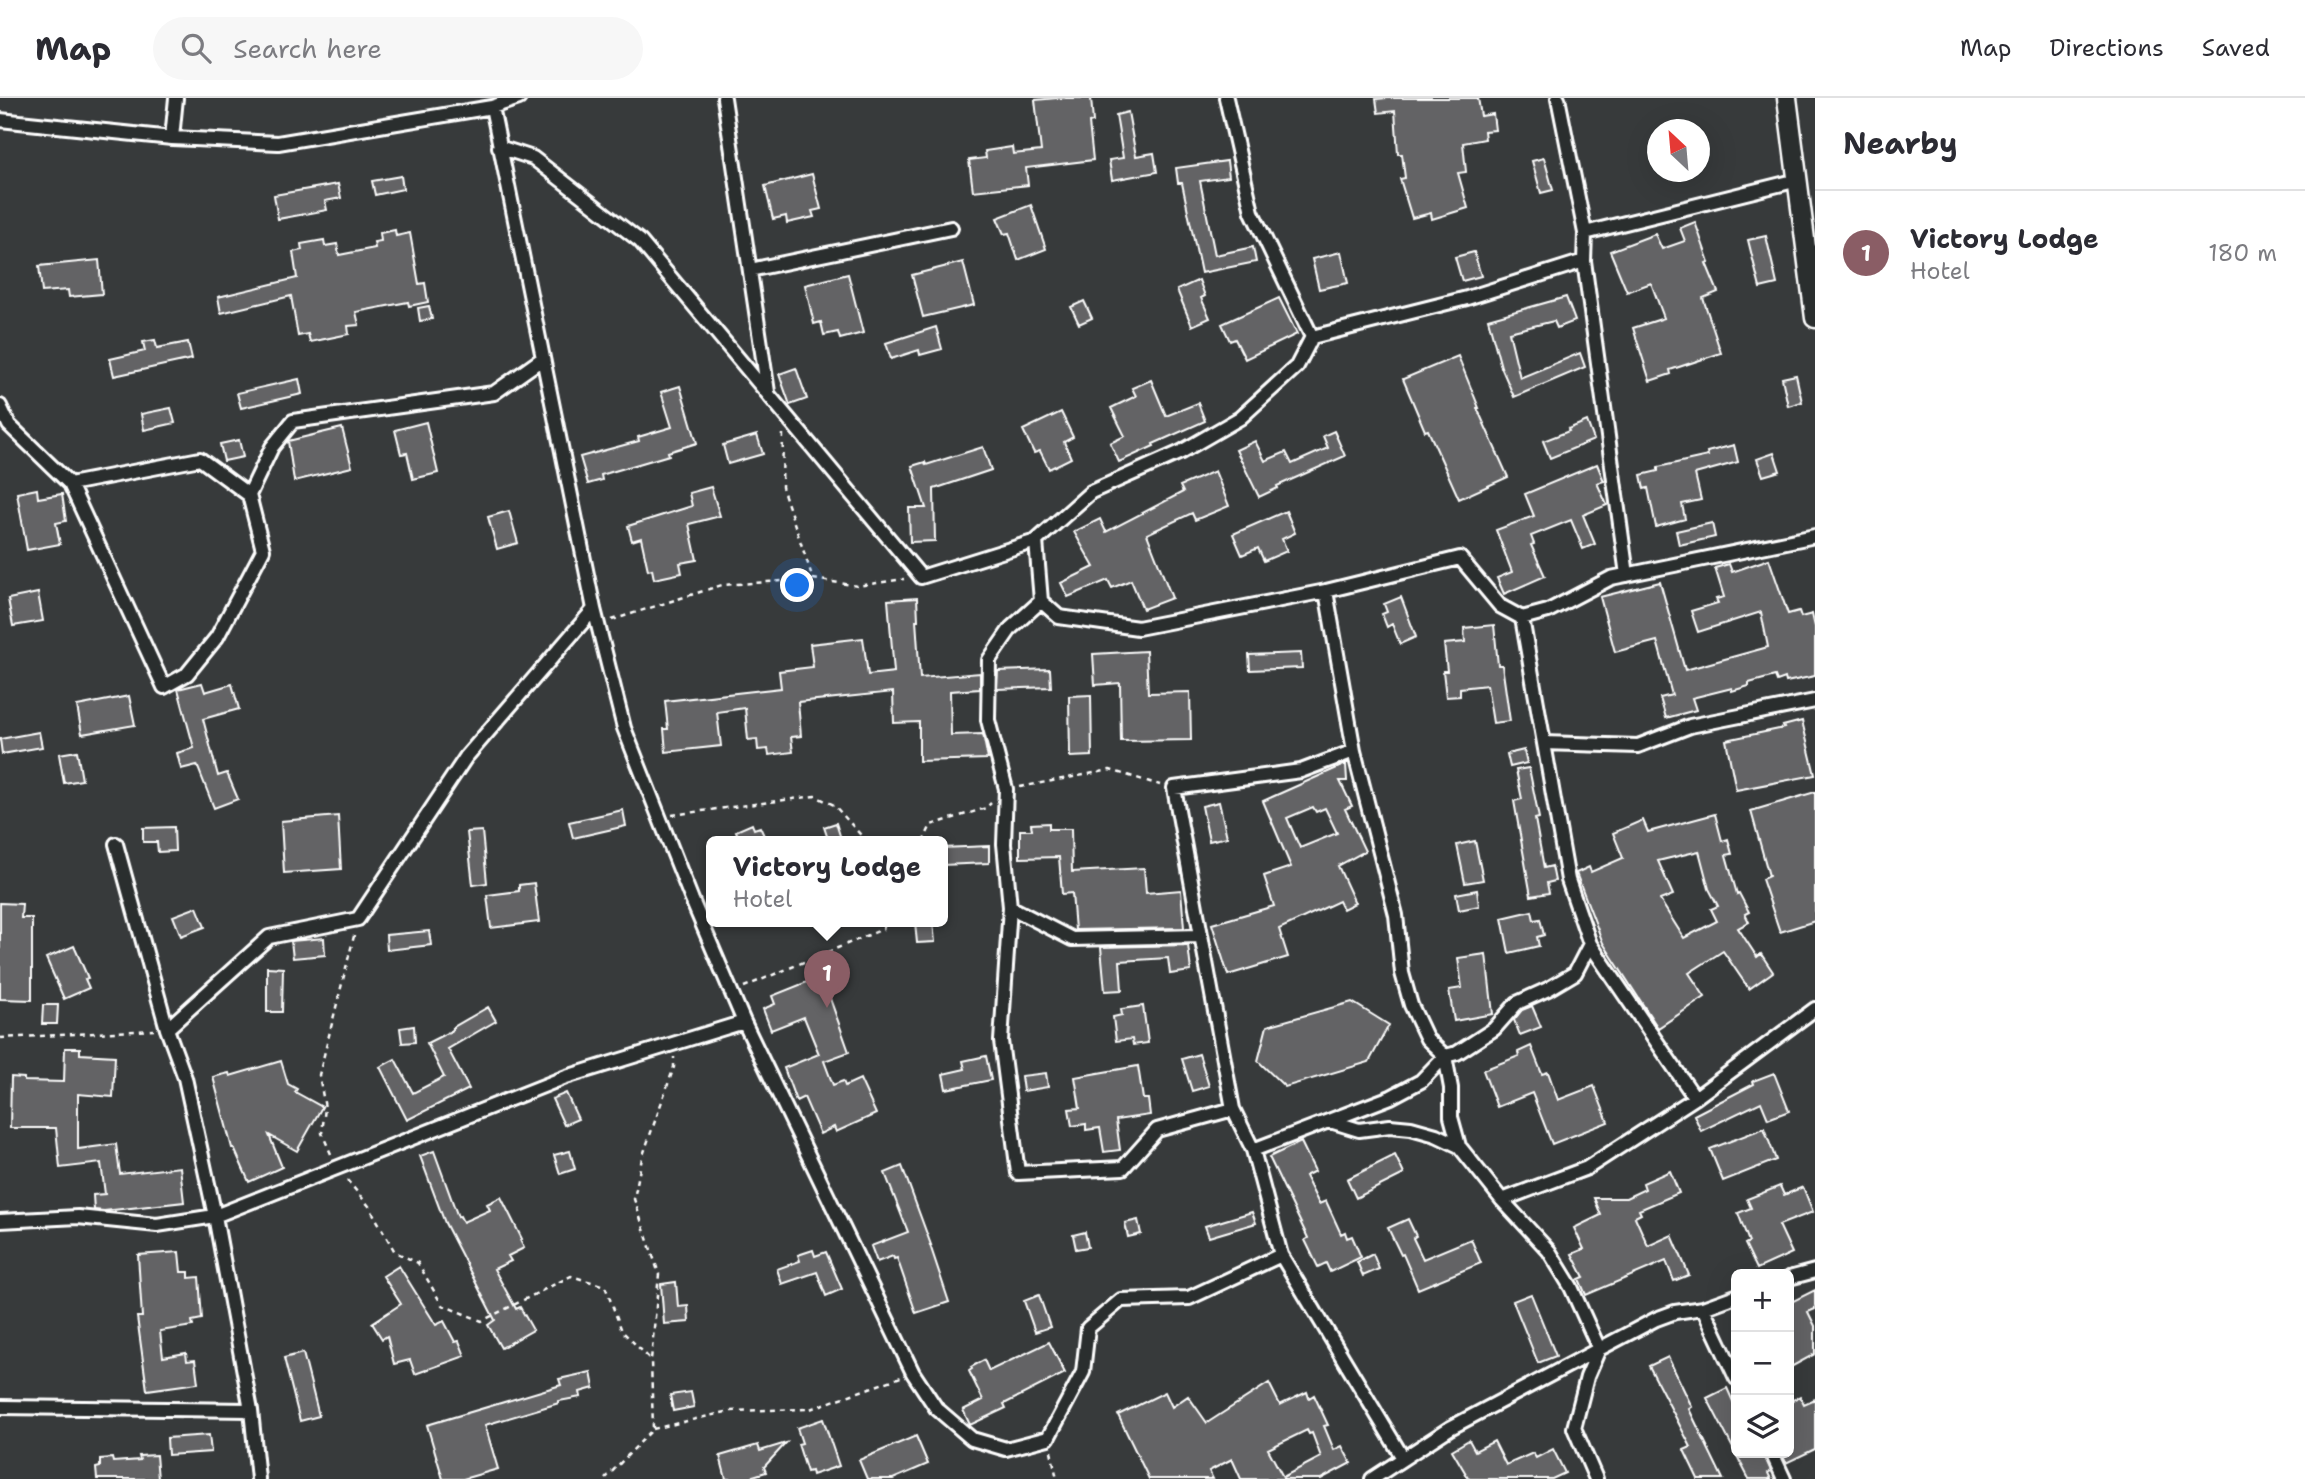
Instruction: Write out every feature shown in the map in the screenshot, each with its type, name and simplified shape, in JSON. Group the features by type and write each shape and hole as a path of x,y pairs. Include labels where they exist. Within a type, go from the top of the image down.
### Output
{"street":[{"path":"172,138 176,98"},
{"path":"0,120 172,138 278,143 492,107 519,98"},
{"path":"724,98 768,391"},
{"path":"1226,98 1252,212 1312,337"},
{"path":"1558,98 1585,233 1584,261 1627,575"},
{"path":"1787,98 1811,252 1815,318"},
{"path":"492,107 594,609 624,728 658,817 744,1022 913,1373 936,1408 972,1439 1006,1449 1048,1438 1083,1372 1088,1328 1121,1300 1189,1298 1281,1255"},
{"path":"499,147 533,158 640,241 921,577 1036,541 1091,492 1181,453 1240,418 1297,366 1312,337 1466,298 1584,261"},
{"path":"1585,233 1798,180"},
{"path":"750,270 951,228"},
{"path":"249,495 272,447 293,421 494,393 542,359"},
{"path":"0,406 9,425 70,484 163,687 187,674 217,637 263,550 249,495 200,459 70,484"},
{"path":"1036,541 1041,601 1059,617 1138,628 1326,591 1460,558 1500,606 1522,618 1548,611 1611,578 1815,536"},
{"path":"1326,591 1354,751 1396,915 1402,973 1411,1006 1427,1039 1445,1056 1451,1088 1451,1118 1458,1146"},
{"path":"1041,601 1011,628 989,660 988,720 1006,789 1004,844 1010,907 1001,1041 1018,1173 1123,1168 1157,1130 1233,1109"},
{"path":"166,1029 269,937 358,919 466,757 594,609"},
{"path":"1522,618 1568,880 1590,944 1695,1098"},
{"path":"1544,743 1638,746 1690,726 1815,701"},
{"path":"1354,751 1301,771 1174,788 1233,1109 1253,1150 1281,1255 1403,1458"},
{"path":"116,844 166,1029 185,1078 215,1216 251,1410 258,1479"},
{"path":"1010,907 1072,939 1201,936"},
{"path":"1253,1150 1391,1097 1421,1081 1445,1056 1457,1053 1494,1030 1517,1003 1575,973 1590,944"},
{"path":"1502,1200 1587,1168 1695,1098 1815,1009"},
{"path":"0,1221 78,1217 156,1225 215,1216 566,1077 744,1022"},
{"path":"1330,1121 1359,1130 1390,1126 1411,1128 1436,1135 1458,1146 1502,1200 1549,1251 1571,1287 1598,1349 1587,1377 1574,1428 1596,1479"},
{"path":"1794,1277 1815,1271"},
{"path":"1372,1479 1450,1428 1656,1319 1675,1312 1703,1308 1731,1298"},
{"path":"1703,1308 1731,1367"},
{"path":"0,1407 251,1410"},
{"path":"1774,1458 1784,1479"}],"path":[{"path":"783,413 782,487 813,579"},
{"path":"598,624 722,585 813,579 859,586 921,577"},
{"path":"926,836 931,825 986,807 1006,789 1110,770 1174,788"},
{"path":"658,817 815,796 834,806 862,836"},
{"path":"358,919 319,1075 325,1108 322,1133 337,1168 369,1206 395,1252 418,1263 442,1305 482,1321 570,1276 605,1286 622,1331 651,1360"},
{"path":"731,993 884,927"},
{"path":"0,1038 166,1029"},
{"path":"653,1429 651,1360 659,1273 634,1199 642,1158 674,1067 673,1043"},
{"path":"605,1479 653,1429 730,1411 810,1409 913,1373"},
{"path":"1048,1438 1057,1479"}],"building":[{"path":"1091,98 1093,122 1089,123 1093,160 1026,168 1028,185 973,191 969,160 986,158 985,151 1012,147 1013,154 1041,151 1035,100"},
{"path":"1478,98 1481,116 1493,114 1495,130 1484,131 1485,139 1463,143 1466,172 1458,173 1468,208 1432,219 1431,213 1412,218 1400,179 1405,178 1402,154 1398,154 1395,111 1378,113 1376,99"},
{"path":"1128,112 1136,156 1154,153 1157,172 1112,180 1109,160 1123,158 1116,115"},
{"path":"1544,158 1553,190 1541,193 1532,161"},
{"path":"1227,161 1229,177 1200,181 1215,255 1253,247 1256,262 1201,273 1182,183 1178,183 1176,168"},
{"path":"812,174 821,209 812,211 814,217 787,223 786,216 773,219 765,186"},
{"path":"401,176 403,189 375,195 372,181"},
{"path":"338,184 341,198 325,201 327,210 278,219 274,195"},
{"path":"1031,205 1046,249 1018,260 1009,233 1004,234 997,218"},
{"path":"1695,222 1709,262 1706,263 1718,292 1703,298 1721,353 1670,370 1671,374 1650,381 1633,328 1664,318 1651,283 1627,292 1610,251 1655,234 1662,249 1685,241 1680,228"},
{"path":"395,230 396,236 410,233 419,284 425,283 428,302 409,306 408,302 356,312 359,325 348,326 349,334 310,342 308,334 298,336 291,296 221,313 218,297 297,278 293,252 302,250 301,244 324,240 325,246 337,244 339,255 375,248 374,242 381,241 380,233"},
{"path":"1766,236 1777,284 1760,288 1748,240"},
{"path":"1341,252 1348,283 1319,289 1312,259"},
{"path":"1474,252 1481,276 1462,281 1455,257"},
{"path":"99,260 102,294 69,297 68,290 42,292 39,266"},
{"path":"963,262 974,305 923,317 912,275"},
{"path":"848,274 863,333 840,339 838,332 824,335 821,322 814,324 805,285"},
{"path":"1199,280 1205,296 1201,298 1210,318 1192,326 1177,290"},
{"path":"1566,297 1575,321 1557,328 1554,321 1509,332 1520,378 1580,353 1585,367 1514,397 1501,367 1488,319"},
{"path":"1279,298 1297,334 1245,359 1235,339 1230,341 1222,324"},
{"path":"1084,301 1092,318 1079,324 1071,307"},
{"path":"429,306 432,319 420,321 418,308"},
{"path":"936,327 942,349 920,355 919,350 891,359 886,343"},
{"path":"155,340 157,348 188,342 192,359 114,376 110,359 145,351 143,342"},
{"path":"1458,356 1477,408 1508,477 1459,499 1403,379"},
{"path":"796,368 807,399 790,405 779,374"},
{"path":"1796,375 1802,402 1788,406 1782,378"},
{"path":"299,379 302,394 241,408 237,393"},
{"path":"1151,380 1166,416 1198,403 1205,421 1119,462 1110,443 1125,436 1111,408 1136,396 1132,388"},
{"path":"680,386 697,443 668,452 669,455 601,475 602,480 588,484 580,457 639,441 638,437 672,427 661,392"},
{"path":"171,408 175,423 144,430 141,414"},
{"path":"1061,412 1073,437 1064,442 1071,458 1049,469 1040,451 1034,453 1023,430"},
{"path":"1587,421 1594,440 1550,458 1543,441"},
{"path":"426,422 438,473 413,479 407,453 401,454 395,430"},
{"path":"342,428 352,467 294,481 288,441"},
{"path":"1334,431 1345,456 1277,486 1278,488 1259,497 1236,450 1255,441 1265,461 1286,452 1292,464 1328,448 1323,436"},
{"path":"757,435 763,454 728,464 723,445"},
{"path":"239,440 243,457 224,461 220,444"},
{"path":"1734,445 1738,462 1695,474 1701,500 1682,504 1685,519 1656,527 1648,488 1644,489 1641,475 1658,471 1658,467 1708,456 1707,452"},
{"path":"983,447 991,470 934,489 935,541 910,542 909,508 926,508 912,466 925,462 926,465"},
{"path":"1774,453 1780,471 1763,476 1757,459"},
{"path":"1597,464 1604,481 1597,483 1607,505 1583,515 1595,544 1583,549 1571,520 1531,536 1534,544 1531,545 1545,576 1504,594 1497,578 1512,572 1496,530 1534,516 1525,494"},
{"path":"1215,471 1229,506 1195,520 1192,513 1147,534 1172,598 1143,609 1131,580 1112,588 1108,580 1068,597 1061,583 1094,567 1074,532 1100,519 1106,532 1183,492 1180,486"},
{"path":"711,487 720,516 689,524 697,560 680,563 682,573 654,579 652,569 648,570 641,538 632,541 628,526 692,506 689,493"},
{"path":"37,489 38,498 62,494 66,521 56,523 60,544 27,550 17,493"},
{"path":"509,511 518,543 497,549 488,517"},
{"path":"1286,511 1295,533 1282,539 1287,551 1264,561 1258,548 1242,555 1233,534"},
{"path":"1712,523 1715,537 1679,545 1676,531"},
{"path":"1769,559 1788,614 1799,611 1801,617 1812,614 1815,627 1815,676 1786,682 1785,678 1777,681 1775,676 1732,691 1732,688 1692,698 1696,710 1666,718 1660,698 1672,695 1657,641 1615,652 1600,597 1660,582 1685,670 1768,647 1761,612 1698,632 1691,611 1718,603 1716,599 1724,597 1715,568 1729,564 1732,572"},
{"path":"38,593 43,621 13,626 8,599"},
{"path":"1401,597 1416,637 1400,644 1392,624 1387,627 1382,614 1387,612 1384,604"},
{"path":"917,598 920,678 980,673 980,689 950,691 951,735 983,734 988,759 919,761 919,722 894,723 893,692 798,702 801,736 791,737 793,752 769,755 768,749 758,750 757,739 748,740 745,708 717,712 721,746 666,752 664,729 668,729 665,701 781,688 779,671 813,667 810,644 863,638 868,675 894,672 888,600"},
{"path":"1494,625 1498,665 1502,665 1510,721 1493,723 1487,685 1460,688 1460,696 1446,697 1443,671 1447,671 1444,644 1465,642 1464,628"},
{"path":"1146,651 1148,693 1190,692 1191,740 1121,741 1120,683 1095,685 1093,654"},
{"path":"1301,653 1302,668 1250,670 1249,655"},
{"path":"1050,669 1051,687 997,689 998,671"},
{"path":"202,683 205,692 232,684 239,709 203,719 218,776 227,773 238,799 214,808 197,765 181,769 177,753 194,748 178,689"},
{"path":"1091,695 1092,756 1070,757 1069,696"},
{"path":"129,696 135,725 82,734 77,706"},
{"path":"1802,721 1815,775 1736,790 1726,740 1784,728 1783,726"},
{"path":"39,732 42,747 2,754 0,739"},
{"path":"1524,750 1527,763 1510,767 1507,754"},
{"path":"77,751 82,780 64,783 59,754"},
{"path":"1346,764 1347,781 1340,781 1352,806 1345,809 1365,851 1338,866 1355,903 1343,909 1339,901 1279,929 1288,957 1228,975 1212,924 1274,906 1264,876 1291,867 1263,801","holes":["1313,807 1316,812 1325,808 1337,833 1300,848 1287,818"]},
{"path":"1529,768 1539,818 1535,819 1544,868 1552,866 1555,881 1547,883 1549,893 1531,896 1514,801 1522,799 1516,770"},
{"path":"1815,792 1815,921 1780,932 1762,879 1769,876 1751,811"},
{"path":"1219,802 1227,837 1209,841 1202,806"},
{"path":"623,810 626,826 573,838 569,822"},
{"path":"1715,814 1722,841 1728,839 1732,854 1726,855 1737,894 1739,893 1749,912 1745,914 1749,922 1738,928 1757,957 1761,954 1773,972 1749,989 1723,951 1689,973 1705,997 1658,1028 1603,943 1576,873 1589,867 1591,872 1623,858 1613,833 1643,820 1648,832","holes":["1699,851 1709,889 1718,906 1711,909 1717,921 1684,938 1660,900 1673,895 1658,861"]},
{"path":"338,816 341,869 284,873 281,821"},
{"path":"836,823 840,836 827,836 824,827"},
{"path":"1049,823 1049,829 1071,829 1072,872 1144,868 1146,893 1181,890 1184,928 1075,930 1072,893 1062,894 1059,857 1020,858 1020,830 1032,830 1031,824"},
{"path":"752,824 754,829 760,827 764,836 738,836 736,831"},
{"path":"174,827 175,851 158,852 157,842 143,842 143,828"},
{"path":"482,831 487,883 473,885 467,832"},
{"path":"1475,841 1483,880 1465,883 1457,845"},
{"path":"989,846 989,863 948,865 948,848"},
{"path":"534,883 539,922 491,928 487,895 519,891 519,885"},
{"path":"1477,890 1479,906 1459,910 1456,894"},
{"path":"0,903 22,904 21,918 32,918 32,1000 0,999"},
{"path":"197,907 205,927 181,936 173,916"},
{"path":"1532,911 1534,920 1540,919 1544,935 1537,937 1539,946 1509,953 1502,918"},
{"path":"915,927 934,927 935,942 917,943"},
{"path":"429,931 431,945 387,950 386,935"},
{"path":"324,938 325,955 293,958 291,941"},
{"path":"1188,945 1191,971 1170,974 1168,958 1120,961 1122,990 1105,991 1101,947"},
{"path":"74,946 88,978 85,979 89,988 64,999 46,958"},
{"path":"1486,954 1493,1014 1454,1021 1449,990 1462,988 1458,958"},
{"path":"267,967 283,968 282,1012 267,1012"},
{"path":"822,976 849,1052 824,1061 833,1085 843,1081 845,1086 860,1079 876,1114 836,1132 834,1127 820,1134 804,1097 796,1101 784,1068 819,1054 804,1017 771,1030 763,1009 775,1004 772,996"},
{"path":"1352,1002 1389,1025 1369,1062 1285,1087 1258,1061 1267,1026"},
{"path":"43,1005 58,1005 57,1024 42,1024"},
{"path":"1143,1006 1148,1043 1133,1045 1132,1039 1116,1041 1113,1017 1122,1015 1121,1009"},
{"path":"1532,1006 1541,1027 1520,1035 1514,1020 1522,1010"},
{"path":"488,1007 496,1021 448,1049 469,1089 407,1120 380,1067 395,1059 413,1093 444,1077 427,1043"},
{"path":"414,1026 415,1042 402,1043 400,1028"},
{"path":"1531,1046 1542,1074 1548,1072 1558,1100 1594,1086 1608,1122 1552,1144 1532,1093 1497,1107 1483,1070 1519,1056 1518,1052"},
{"path":"65,1048 80,1048 80,1054 115,1056 113,1097 78,1094 78,1149 116,1144 120,1174 180,1167 184,1202 94,1210 93,1195 105,1194 101,1163 60,1168 56,1128 10,1128 11,1077 24,1078 24,1081 64,1082"},
{"path":"1199,1054 1209,1086 1192,1091 1182,1059"},
{"path":"986,1056 991,1080 946,1089 943,1074 965,1069 963,1061"},
{"path":"281,1061 288,1084 297,1089 295,1092 322,1107 297,1151 269,1135 282,1167 249,1182 232,1148 213,1077 229,1073 230,1076"},
{"path":"1138,1066 1143,1099 1148,1099 1150,1115 1116,1120 1120,1150 1104,1152 1100,1128 1086,1130 1086,1124 1072,1126 1069,1109 1080,1108 1075,1077"},
{"path":"1046,1073 1048,1087 1023,1091 1021,1076"},
{"path":"1774,1073 1789,1111 1768,1119 1761,1102 1701,1131 1694,1115 1754,1084 1753,1081"},
{"path":"566,1093 578,1119 564,1125 552,1099"},
{"path":"1764,1128 1776,1160 1723,1181 1710,1149"},
{"path":"1301,1142 1315,1171 1305,1176 1319,1204 1326,1201 1341,1234 1345,1232 1347,1238 1352,1236 1361,1257 1330,1272 1326,1263 1318,1267 1305,1240 1308,1238 1269,1157"},
{"path":"434,1151 458,1217 460,1216 463,1222 490,1210 487,1204 501,1197 522,1239 520,1240 524,1248 508,1256 511,1261 494,1269 516,1309 520,1307 533,1330 501,1348 488,1325 495,1320 445,1223 420,1156"},
{"path":"570,1151 575,1169 560,1174 554,1155"},
{"path":"1395,1155 1404,1174 1356,1198 1347,1179"},
{"path":"902,1166 949,1302 916,1313 897,1258 894,1259 893,1256 877,1262 871,1246 908,1232 885,1173"},
{"path":"1670,1171 1679,1193 1639,1210 1641,1214 1635,1217 1648,1246 1672,1235 1689,1275 1674,1281 1666,1261 1586,1295 1579,1279 1584,1277 1572,1254 1584,1249 1574,1228 1601,1215 1594,1198 1626,1198 1645,1189 1643,1183"},
{"path":"1780,1186 1784,1195 1803,1187 1813,1212 1779,1225 1792,1253 1757,1269 1745,1244 1749,1242 1738,1213 1751,1208 1747,1199"},
{"path":"1252,1212 1256,1223 1209,1237 1205,1226"},
{"path":"1408,1219 1423,1259 1471,1239 1481,1263 1418,1289 1388,1228"},
{"path":"1138,1220 1141,1234 1128,1237 1125,1223"},
{"path":"1085,1232 1088,1247 1076,1249 1073,1235"},
{"path":"813,1250 815,1256 826,1252 842,1289 826,1296 817,1272 782,1284 777,1269 800,1261 798,1255"},
{"path":"179,1252 181,1272 189,1272 189,1278 199,1277 202,1319 192,1321 193,1326 160,1331 163,1357 186,1353 187,1361 195,1360 198,1383 147,1390 137,1317 142,1317 138,1255"},
{"path":"1373,1254 1379,1269 1363,1276 1357,1262"},
{"path":"399,1266 436,1325 444,1321 455,1342 459,1341 465,1356 415,1374 410,1360 394,1364 387,1336 382,1339 372,1323 401,1304 383,1276"},
{"path":"676,1282 678,1307 688,1306 689,1322 664,1324 661,1284"},
{"path":"1815,1290 1815,1309 1808,1312 1815,1326 1815,1354 1794,1365 1794,1332 1794,1300"},
{"path":"1531,1294 1556,1356 1538,1363 1513,1301"},
{"path":"1039,1295 1050,1327 1035,1332 1024,1301"},
{"path":"1049,1342 1065,1373 1004,1404 1006,1408 970,1425 963,1410 983,1400 969,1371 971,1367 984,1360 989,1371"},
{"path":"303,1353 319,1416 300,1421 284,1358"},
{"path":"1668,1357 1692,1407 1689,1409 1723,1479 1698,1479 1684,1450 1691,1447 1649,1366"},
{"path":"591,1372 594,1388 580,1392 581,1397 559,1401 485,1425 498,1469 463,1479 443,1479 427,1425 561,1385 559,1379"},
{"path":"1269,1383 1280,1405 1307,1392 1309,1398 1314,1395 1328,1425 1324,1426 1334,1450 1342,1446 1351,1463 1321,1479 1241,1479 1232,1459 1209,1471 1213,1479 1149,1479 1118,1415 1165,1392 1172,1407 1188,1396 1207,1423","holes":["1307,1430 1309,1434 1312,1433 1321,1457 1283,1477 1268,1449"]},
{"path":"1727,1388 1731,1397 1731,1444 1707,1398"},
{"path":"691,1392 694,1407 673,1411 670,1395"},
{"path":"1800,1396 1804,1404 1815,1399 1815,1449 1786,1463 1784,1458 1794,1458 1794,1399"},
{"path":"823,1419 839,1466 812,1475 811,1471 807,1472 798,1444 802,1443 797,1428"},
{"path":"209,1435 211,1452 168,1455 167,1438"},
{"path":"916,1436 928,1464 893,1479 867,1479 859,1460"},
{"path":"1469,1440 1475,1451 1494,1441 1506,1465 1533,1453 1536,1458 1553,1449 1565,1473 1552,1479 1469,1479 1452,1450"},
{"path":"786,1443 764,1467 766,1472 753,1476 753,1479 726,1479 720,1456 758,1445 760,1451"},
{"path":"156,1455 158,1479 97,1479 96,1468 100,1467 100,1459 112,1458 113,1462 140,1460 139,1456"},
{"path":"1738,1458 1765,1458 1771,1471 1768,1473 1771,1479 1749,1479"}],"place":[{"name":"Victory Lodge","path":"827,1008"}]}
